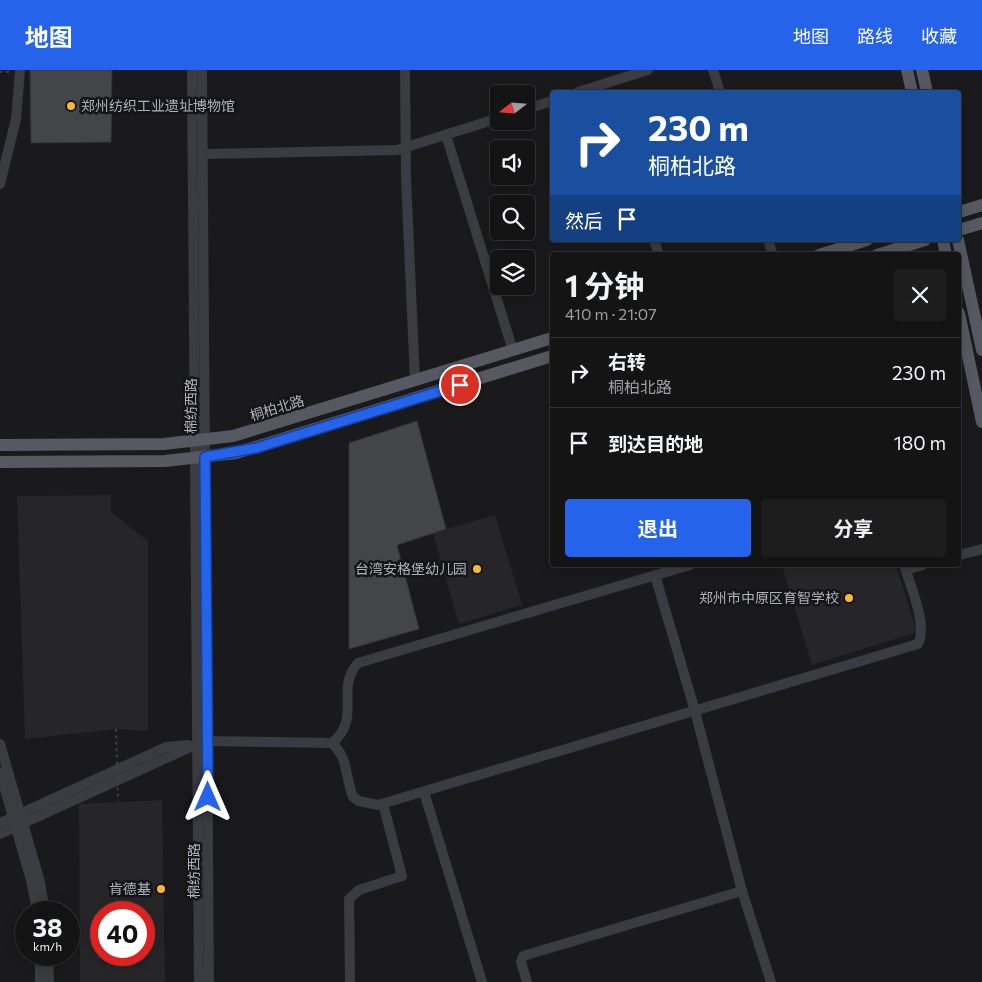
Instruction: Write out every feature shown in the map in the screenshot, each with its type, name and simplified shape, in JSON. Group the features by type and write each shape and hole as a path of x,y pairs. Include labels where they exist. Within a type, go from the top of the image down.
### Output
{"main road":[{"path":"907,70 912,90"},
{"path":"922,70 927,90"},
{"path":"961,211 982,204"},
{"path":"961,229 982,223"},
{"path":"829,252 861,242"},
{"path":"887,252 919,242"},
{"path":"961,254 982,350"},
{"path":"961,322 982,422"},
{"name":"桐柏北路","path":"0,445 164,444 200,441 252,432 550,339"},
{"path":"0,462 165,461 200,458 256,448 550,357"}],"street":[{"path":"0,184 16,119 20,70"},
{"name":"棉纺西路","path":"192,70 200,441"},
{"name":"棉纺西路","path":"202,70 200,441 202,743 209,982"},
{"path":"405,70 414,381"},
{"path":"592,90 606,88 615,75 648,70"},
{"path":"713,70 719,90"},
{"path":"535,106 550,102"},
{"path":"203,154 397,150 490,121"},
{"path":"446,135 513,350"},
{"path":"961,554 982,549"},
{"path":"0,823 18,820 202,743 332,743 342,734 347,724 348,676 358,663 683,567"},
{"path":"332,743 342,753 345,760 354,797 366,803 383,804 918,644 922,637 922,624 905,568"},
{"path":"654,576 695,710 742,891 771,982"},
{"name":"棉纺西路","path":"198,982 202,743"},
{"path":"0,744 36,901"},
{"path":"0,772 40,882 44,901"},
{"path":"424,792 482,982"},
{"path":"350,982 349,899 360,890 402,876 383,804"},
{"path":"0,834 18,820"},
{"path":"527,982 521,962 523,956 742,891"},
{"path":"40,966 40,982"},
{"path":"48,966 48,982"}],"path":[{"path":"116,729 118,801"}],"shaded area":[{"path":"111,495 111,512 148,541 148,731 116,729 25,739 17,496"},
{"name":"台湾安格堡幼儿园","path":"495,515 522,605 459,624 433,533"},
{"name":"郑州市中原区育智学校","path":"783,567 897,567 917,632 812,665"},
{"path":"162,800 165,982 80,982 79,804"}],"building":[{"name":"郑州纺织工业遗址博物馆","path":"30,70 112,70 111,142 31,143"},
{"path":"417,421 446,529 397,545 419,629 349,649 349,443"}],"place":[{"name":"郑州纺织工业遗址博物馆","path":"71,106"},
{"name":"台湾安格堡幼儿园","path":"477,569"},
{"name":"郑州市中原区育智学校","path":"849,598"},
{"name":"肯德基","path":"161,889"}],"route":[{"path":"208,797 205,457 256,448 460,385"}]}
